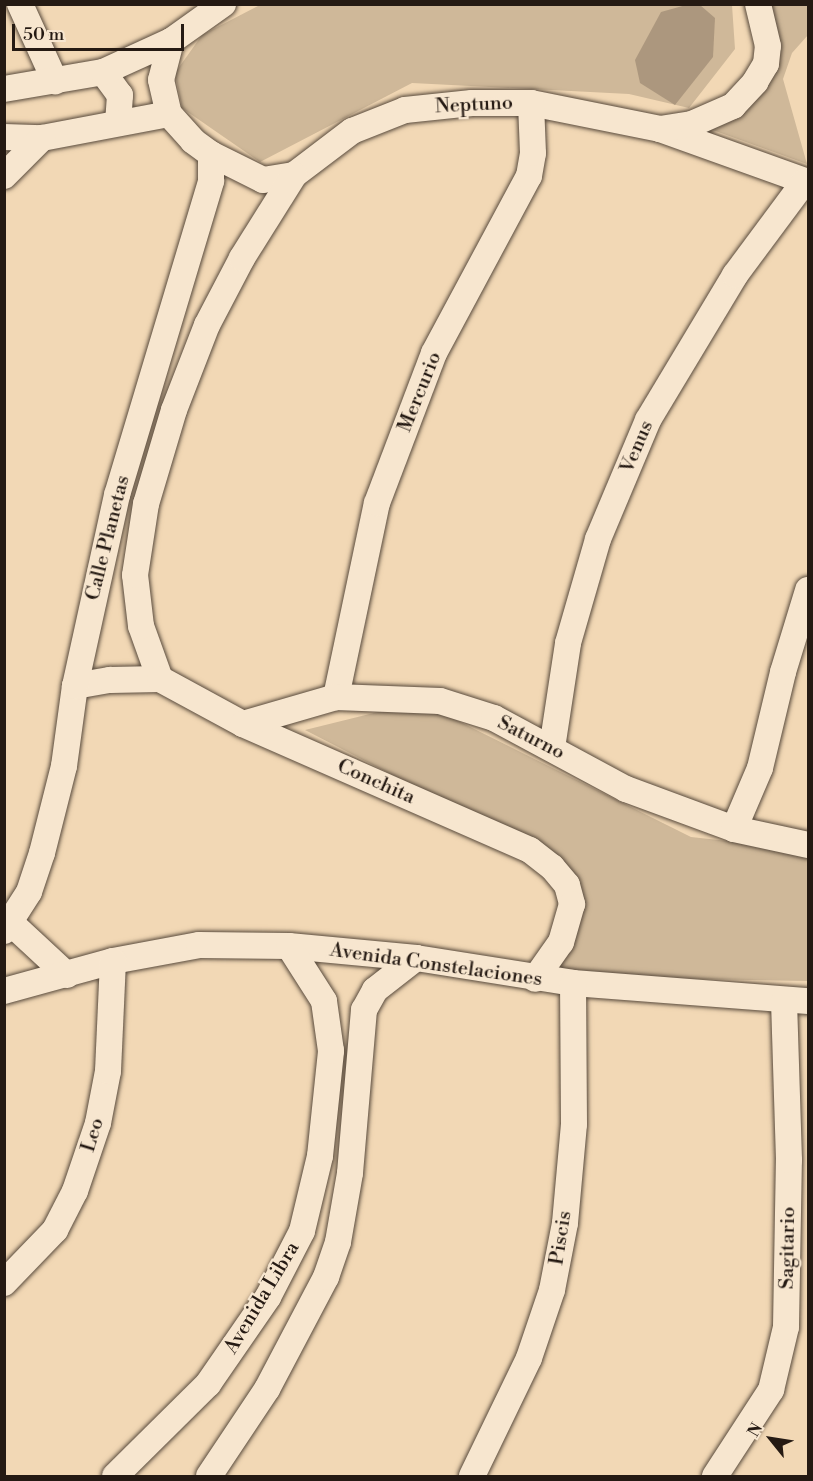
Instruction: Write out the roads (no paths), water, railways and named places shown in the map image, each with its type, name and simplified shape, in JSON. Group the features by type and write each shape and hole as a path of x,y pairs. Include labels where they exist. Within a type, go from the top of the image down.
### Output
{"street":[{"path":"20,4 56,81"},
{"path":"4,88 103,72 171,41 223,4"},
{"path":"660,129 692,124 733,106 755,82 765,64 768,45 758,4"},
{"path":"4,137 42,138 169,114 160,80 171,41"},
{"path":"103,72 120,95 118,122"},
{"name":"Neptuno","path":"169,114 193,141 212,154 263,180 294,175 352,131 405,110 472,103 531,103 660,129 806,182"},
{"name":"Mercurio","path":"336,697 376,503 434,353 529,176 533,153 531,103"},
{"path":"4,176 42,138"},
{"name":"Calle Planetas","path":"8,928 29,892 42,853 64,766 75,686 117,495 211,181 212,154"},
{"name":"Calle Planetas","path":"160,679 141,626 135,575 146,504 174,410 207,325 242,258 294,175"},
{"name":"Venus","path":"552,748 571,631 598,539 648,420 735,275 806,182"},
{"path":"735,829 760,768 783,672 808,590"},
{"name":"Conchita","path":"75,686 110,680 160,679 243,724 530,849 552,867 567,885 572,904 570,922 561,942 535,979"},
{"name":"Saturno","path":"243,724 336,697 440,701 494,718 626,789 735,829 808,845"},
{"path":"8,928 67,975"},
{"name":"Avenida Constelaciones","path":"4,991 112,961 199,945 289,946 417,958 535,979 796,1001"},
{"name":"Avenida Libra","path":"121,1475 208,1384 237,1345 287,1264 302,1230 323,1138 331,1051 324,1001 289,946"},
{"name":"Avenida Libra","path":"209,1476 267,1389 326,1277 338,1242 350,1173 364,1010 375,990 417,958"},
{"name":"Leo","path":"4,1283 55,1230 75,1191 98,1123 108,1071 112,961"},
{"name":"Piscis","path":"472,1476 529,1358 552,1290 565,1223 574,1124 573,983"},
{"name":"Sagitario","path":"715,1476 771,1390 786,1327 789,1160 796,1001"}]}
